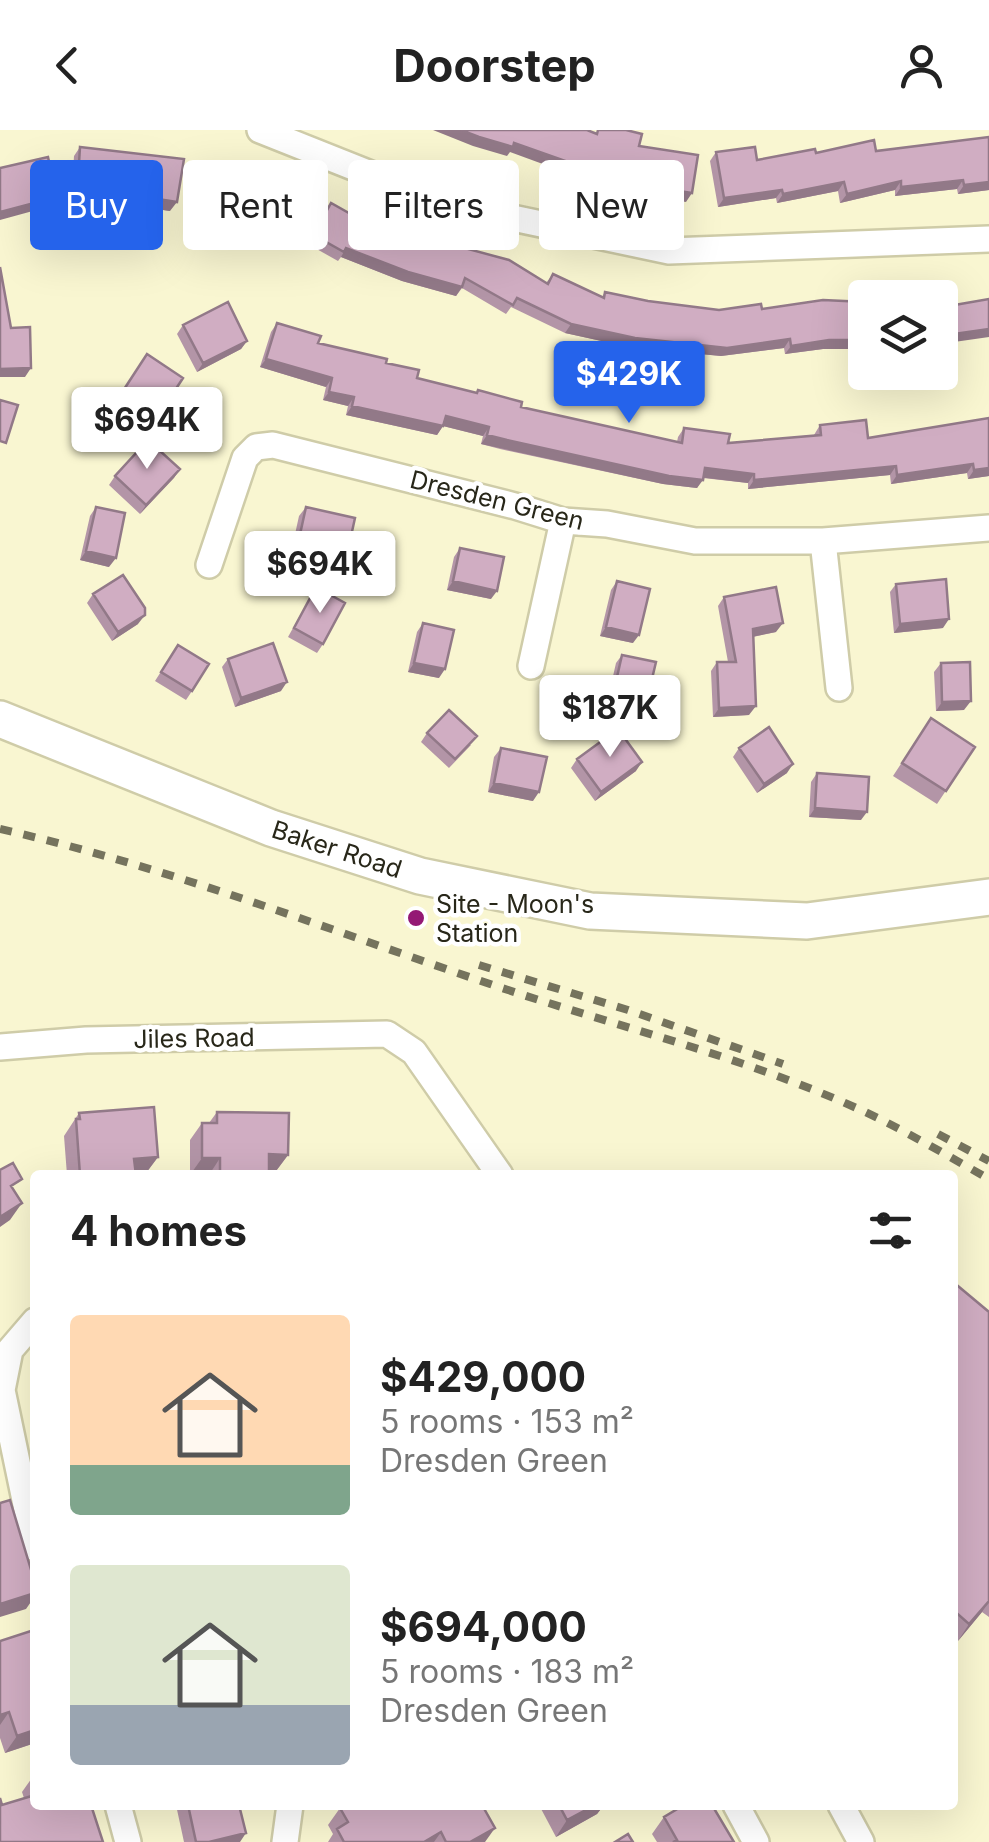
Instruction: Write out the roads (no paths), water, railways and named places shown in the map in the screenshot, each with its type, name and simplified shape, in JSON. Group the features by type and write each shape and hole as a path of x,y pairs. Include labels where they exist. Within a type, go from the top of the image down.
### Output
{"main road":[{"name":"Baker Road","path":"0,719 271,828 402,870 590,911 807,921 989,896"}],"street":[{"path":"260,130 446,204 669,251 989,239"},
{"name":"Dresden Green","path":"209,565 245,458 256,448 273,445 563,521 607,524 695,541 823,541 989,528"},
{"path":"531,666 563,521"},
{"path":"823,541 839,688"},
{"name":"Jiles Road","path":"0,1048 86,1040 388,1034 414,1052 497,1170"},
{"path":"30,1328 10,1350 2,1390 30,1524"},
{"path":"119,1810 128,1842"},
{"path":"285,1842 289,1810"},
{"path":"739,1810 756,1842"},
{"path":"844,1810 861,1842"}],"railway":[{"path":"0,829 186,880 490,984 772,1074 879,1119 989,1179"},
{"path":"479,965 628,1010 783,1064"},
{"path":"938,1134 989,1161"}],"place":[{"name":"Site - Moon's Station","path":"416,918"}]}
